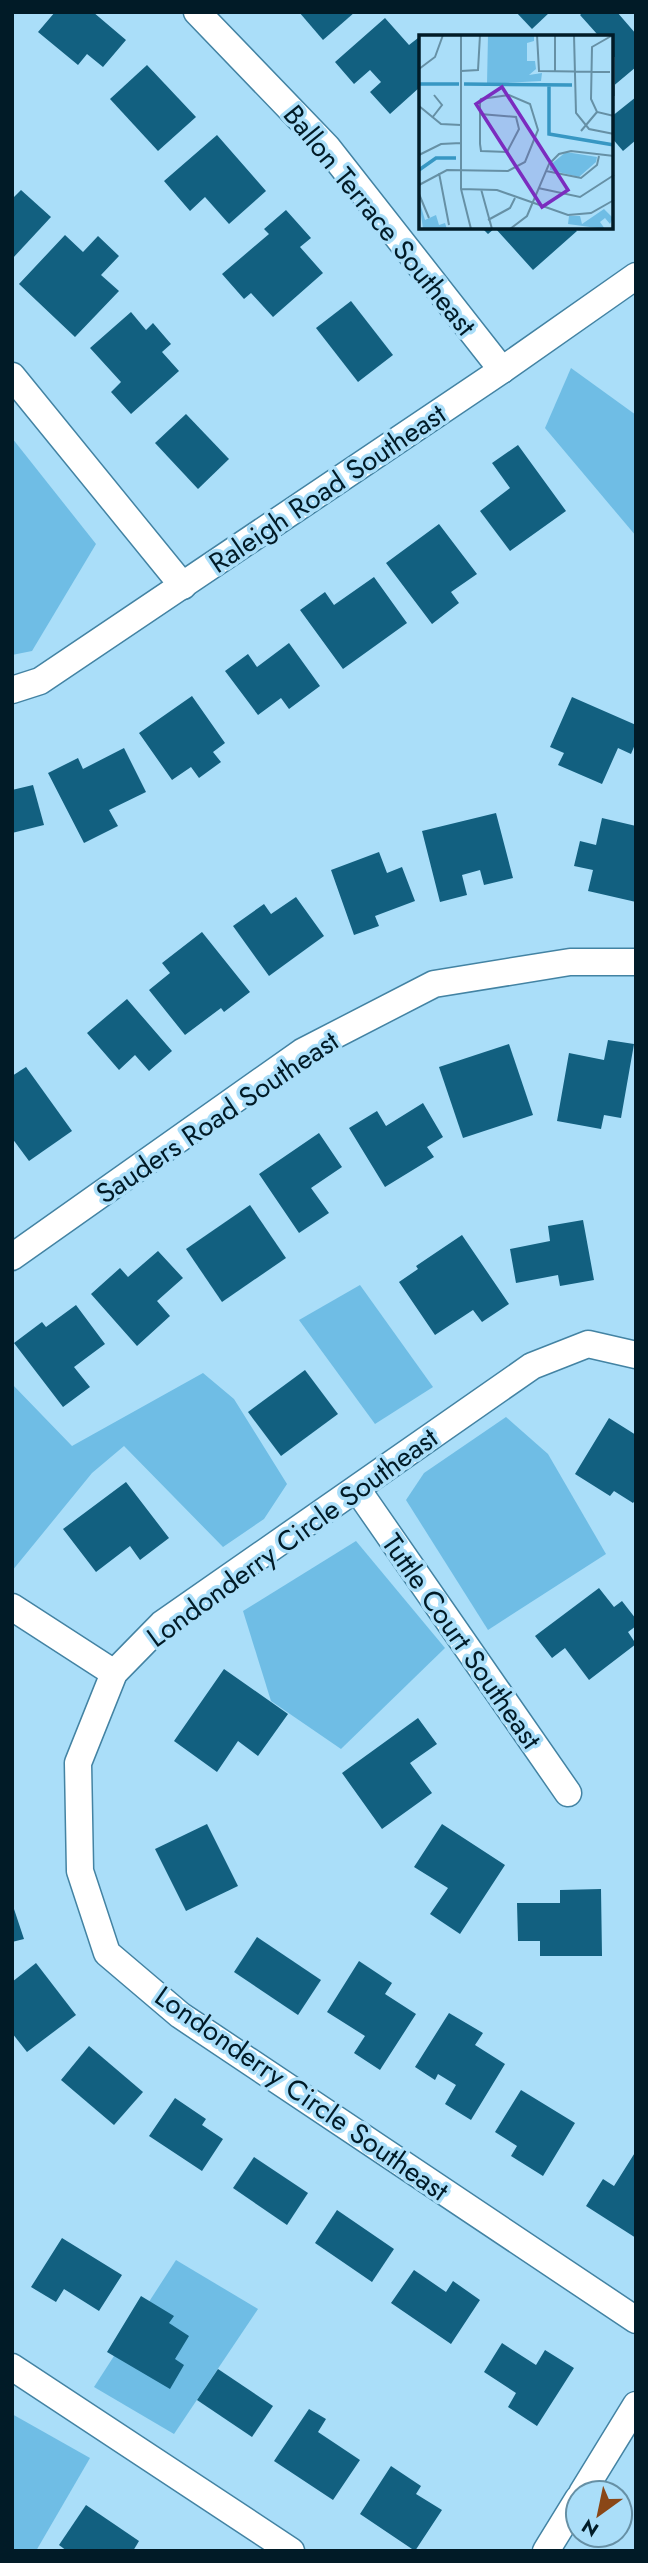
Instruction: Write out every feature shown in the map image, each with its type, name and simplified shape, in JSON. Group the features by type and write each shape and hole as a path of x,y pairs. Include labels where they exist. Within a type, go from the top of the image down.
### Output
{"street":[{"name":"Ballon Terrace Southeast","path":"197,12 327,147 502,370"},
{"name":"Raleigh Road Southeast","path":"12,690 40,681 502,370 636,276"},
{"path":"12,376 183,586"},
{"name":"Sauders Road Southeast","path":"12,1257 302,1052 434,984 570,962 636,962"},
{"name":"Londonderry Circle Southeast","path":"636,1355 588,1344 532,1366 162,1625 114,1672 78,1763 80,1871 107,1952 180,2015 636,2320"},
{"name":"Tuttle Court Southeast","path":"357,1489 568,1793"},
{"path":"12,1607 114,1672"},
{"path":"12,2367 290,2551"},
{"path":"591,2479 636,2405"},
{"path":"546,2551 564,2522"}],"shaded area":[{"path":"571,368 636,415 636,536 545,428"},
{"path":"12,438 96,544 32,651 12,655"},
{"path":"360,1285 433,1387 375,1424 299,1320"},
{"path":"203,1373 234,1399 287,1484 264,1519 223,1547 124,1446 92,1473 12,1571 12,1384 72,1446"},
{"path":"506,1417 548,1454 606,1554 488,1630 406,1500 424,1473"},
{"path":"356,1541 445,1648 341,1749 271,1701 243,1611"},
{"path":"176,2260 258,2309 174,2434 94,2387"},
{"path":"12,2414 90,2458 36,2551 12,2551"}],"building":[{"path":"55,12 93,12 126,40 103,67 87,54 78,65 38,32"},
{"path":"299,12 355,12 323,40"},
{"path":"516,12 550,12 532,29"},
{"path":"583,12 617,12 636,34 636,67 613,86 613,35 596,35 580,15"},
{"path":"385,18 409,45 419,39 419,88 390,114 370,92 381,82 370,70 354,84 335,62"},
{"path":"147,65 196,117 158,151 110,99"},
{"path":"636,97 636,140 623,151 613,139 613,115"},
{"path":"217,135 266,191 229,224 205,197 190,211 164,181"},
{"path":"21,190 51,217 12,259 12,199"},
{"path":"286,210 311,238 300,247 323,273 273,317 251,293 244,299 222,274 269,234 264,229"},
{"path":"496,229 577,231 533,270"},
{"path":"65,235 83,252 98,236 119,256 101,275 119,291 75,337 19,284"},
{"path":"351,301 393,355 358,382 316,328"},
{"path":"131,312 146,330 153,323 171,344 162,352 179,371 131,414 111,392 121,382 90,348"},
{"path":"186,414 229,459 198,489 155,443"},
{"path":"518,445 566,511 510,551 480,511 510,488 492,463"},
{"path":"439,524 477,574 451,592 459,603 432,624 386,563"},
{"path":"374,577 407,623 343,669 300,610 325,592 334,605"},
{"path":"289,643 320,686 289,709 281,698 258,715 225,671 248,654 257,667"},
{"path":"192,696 225,743 213,752 221,762 199,778 191,767 172,780 139,733"},
{"path":"572,697 636,725 636,742 631,754 618,748 602,784 558,765 564,753 550,747"},
{"path":"124,748 146,792 109,810 118,826 84,843 48,773 78,758 83,769"},
{"path":"33,785 44,825 12,833 12,790"},
{"path":"496,813 513,878 484,885 480,870 462,875 467,895 440,902 422,831"},
{"path":"602,818 636,826 636,902 588,891 593,870 574,866 580,841 596,845"},
{"path":"379,852 387,873 402,867 415,901 375,916 379,926 354,935 331,870"},
{"path":"296,897 324,936 269,976 233,926 264,904 271,914"},
{"path":"202,932 250,992 224,1012 221,1008 185,1035 149,990 170,973 162,963"},
{"path":"127,999 172,1051 149,1071 135,1055 119,1070 87,1033"},
{"path":"608,1040 634,1044 621,1118 604,1115 601,1129 557,1121 569,1053 604,1060"},
{"path":"509,1044 533,1115 463,1138 439,1067"},
{"path":"26,1067 72,1131 29,1161 12,1138 12,1076"},
{"path":"423,1103 443,1137 427,1147 434,1157 385,1187 349,1128 377,1111 386,1126"},
{"path":"319,1133 342,1167 311,1188 329,1213 299,1233 259,1174"},
{"path":"250,1205 286,1258 222,1302 186,1249"},
{"path":"583,1220 594,1280 560,1286 558,1275 516,1283 510,1249 550,1241 548,1226"},
{"path":"462,1235 509,1304 482,1322 473,1310 435,1335 399,1282 418,1269 416,1266"},
{"path":"158,1251 183,1278 157,1301 170,1316 137,1346 91,1294 120,1268 128,1277"},
{"path":"76,1305 105,1344 74,1367 90,1387 63,1407 14,1343 42,1322 46,1327"},
{"path":"305,1370 338,1414 281,1456 248,1412"},
{"path":"609,1418 636,1435 636,1499 633,1503 614,1491 610,1496 575,1474"},
{"path":"126,1482 169,1538 140,1560 130,1546 96,1572 63,1529"},
{"path":"599,1588 614,1607 622,1601 636,1619 636,1626 628,1632 636,1644 589,1680 565,1648 552,1658 535,1636"},
{"path":"224,1669 288,1714 258,1756 238,1741 217,1772 174,1741"},
{"path":"418,1718 437,1744 410,1763 432,1793 382,1829 342,1773"},
{"path":"207,1824 238,1886 186,1911 155,1849"},
{"path":"442,1824 505,1865 460,1934 430,1914 448,1888 414,1867"},
{"path":"601,1889 602,1956 540,1956 540,1941 518,1941 517,1903 560,1903 560,1890"},
{"path":"12,1903 24,1939 12,1942"},
{"path":"257,1937 321,1980 298,2015 234,1972"},
{"path":"359,1961 392,1983 385,1994 416,2014 380,2070 354,2053 365,2036 327,2012"},
{"path":"36,1963 76,2015 27,2052 12,2033 12,1982"},
{"path":"449,2013 483,2033 475,2045 505,2064 471,2120 445,2104 456,2085 438,2074 435,2080 415,2067"},
{"path":"89,2046 143,2092 114,2125 61,2080"},
{"path":"521,2090 575,2123 543,2176 511,2156 517,2146 495,2132"},
{"path":"175,2098 206,2119 202,2125 223,2139 202,2171 149,2136"},
{"path":"636,2151 636,2238 586,2206 603,2179 614,2186"},
{"path":"254,2157 308,2193 287,2225 233,2188"},
{"path":"337,2210 394,2249 372,2282 315,2243"},
{"path":"62,2238 122,2275 99,2311 64,2289 56,2302 31,2287"},
{"path":"414,2270 446,2292 453,2281 480,2300 451,2344 391,2303"},
{"path":"141,2296 174,2316 169,2323 189,2336 175,2359 184,2365 170,2389 107,2352"},
{"path":"502,2343 536,2365 545,2350 574,2368 537,2426 508,2407 516,2393 484,2372"},
{"path":"218,2369 273,2406 252,2437 197,2400"},
{"path":"309,2409 326,2419 318,2432 360,2460 333,2500 274,2461"},
{"path":"391,2466 421,2486 416,2494 442,2510 415,2551 360,2514"},
{"path":"86,2505 139,2541 133,2551 67,2551 59,2545"}]}
